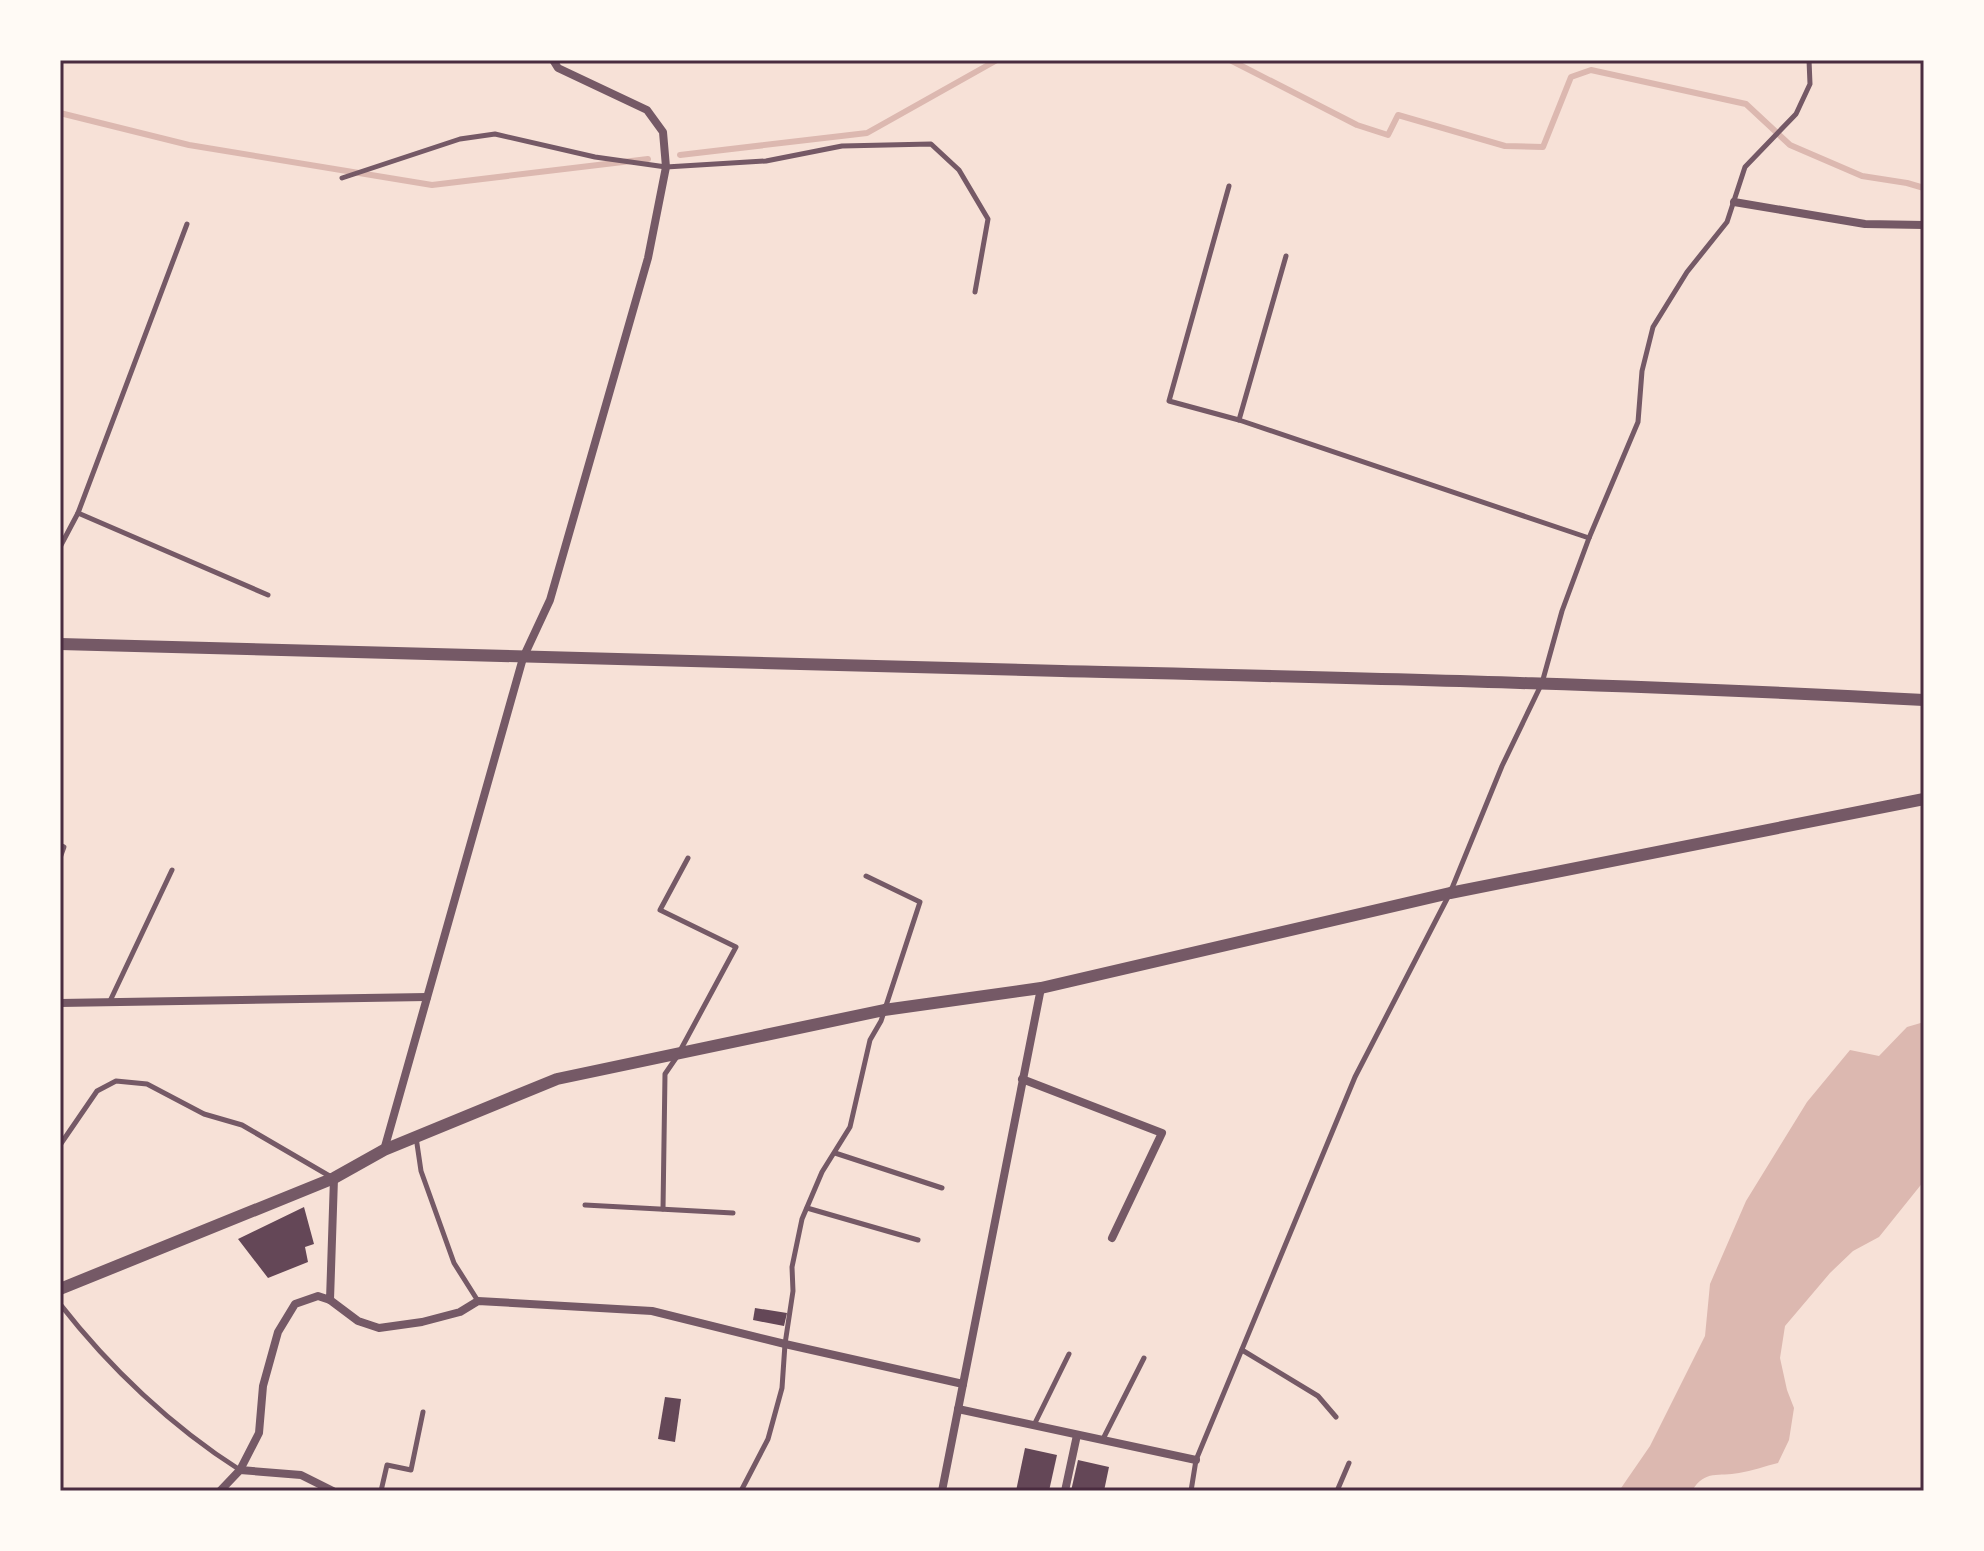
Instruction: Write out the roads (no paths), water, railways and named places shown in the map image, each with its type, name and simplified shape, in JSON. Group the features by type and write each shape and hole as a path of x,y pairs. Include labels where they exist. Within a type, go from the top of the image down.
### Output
{"street":[{"path":"384,1150 523,658 550,600 648,258 666,167 663,132 647,110 558,68 553,60"},
{"path":"1734,202 1865,224 1924,225"},
{"path":"60,644 1542,683 1924,700"},
{"path":"60,1289 334,1178 384,1150 557,1079 884,1010 1041,988 1450,893 1924,799"},
{"path":"941,1491 1041,988"},
{"path":"60,1003 427,997"},
{"path":"1022,1079 1162,1133 1112,1238"},
{"path":"330,1300 334,1178"},
{"path":"220,1491 240,1470 259,1433 263,1386 278,1332 295,1304 318,1296 330,1300 358,1321 379,1328 422,1322 460,1312 478,1301 652,1311 963,1384"},
{"path":"958,1409 1196,1460"},
{"path":"1065,1491 1077,1435"},
{"path":"240,1470 301,1475 333,1491"}],"lane":[{"path":"1191,1491 1196,1460 1355,1077 1450,893 1502,766 1542,683 1562,611 1638,422 1642,371 1653,327 1687,272 1727,222 1745,167 1796,114 1810,84 1809,60"},
{"path":"342,178 460,139 495,134 595,157 666,167 766,161 842,146 931,144 959,170 988,219 975,292"},
{"path":"1229,186 1169,401 1239,420 1589,538"},
{"path":"60,547 78,513 187,224"},
{"path":"1239,420 1286,256"},
{"path":"78,513 268,595"},
{"path":"60,845 64,847 60,858"},
{"path":"663,1209 665,1074 736,947 660,910 688,858"},
{"path":"109,1002 172,870"},
{"path":"741,1491 768,1439 782,1388 793,1291 792,1267 802,1219 822,1172 850,1127 870,1040 884,1010 920,902 866,876"},
{"path":"60,1145 97,1091 116,1081 147,1084 204,1114 242,1125 334,1178"},
{"path":"416,1136 421,1171 454,1263 478,1301"},
{"path":"835,1153 942,1188"},
{"path":"585,1205 733,1213"},
{"path":"807,1208 918,1240"},
{"path":"60,1304 111,1364 207,1449 240,1470"},
{"path":"1242,1350 1318,1396 1336,1417"},
{"path":"1034,1426 1069,1354"},
{"path":"1103,1440 1144,1358"},
{"path":"381,1491 387,1465 411,1470 423,1412"},
{"path":"1337,1491 1349,1463"}],"waterway":[{"path":"680,155 867,133 997,60"},
{"path":"1230,60 1357,125 1388,135 1398,115 1505,146 1543,147 1571,77 1591,70 1746,104 1790,145 1862,176 1924,188"},
{"path":"60,113 189,145 432,185 648,159"}]}
